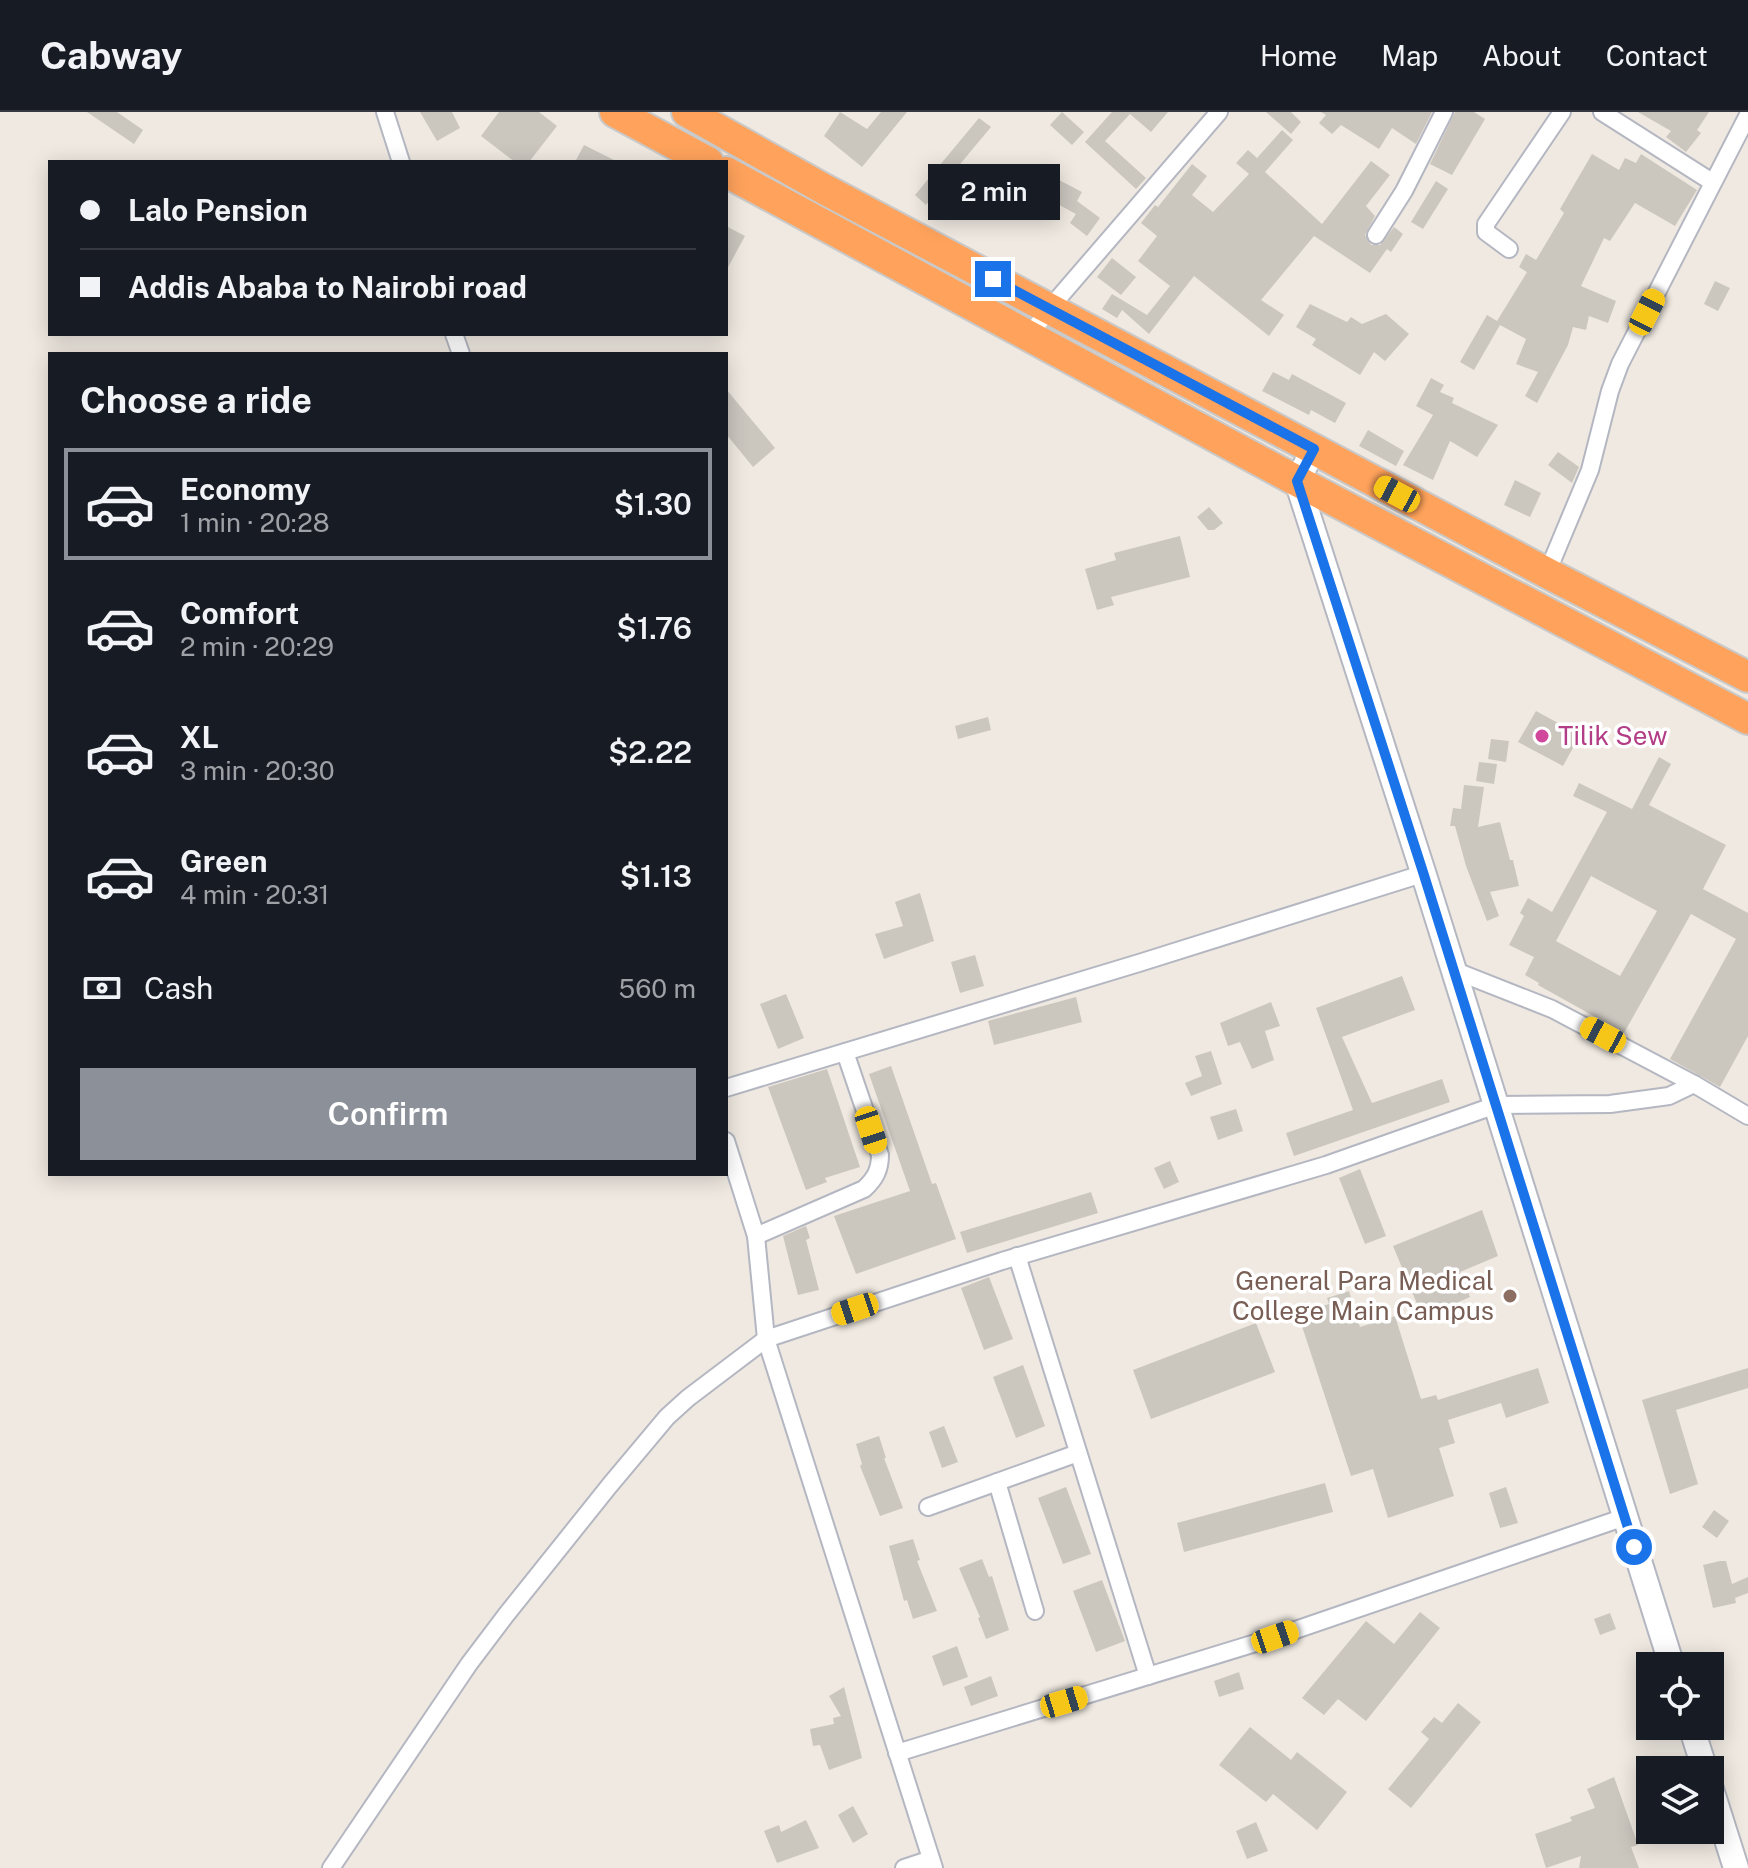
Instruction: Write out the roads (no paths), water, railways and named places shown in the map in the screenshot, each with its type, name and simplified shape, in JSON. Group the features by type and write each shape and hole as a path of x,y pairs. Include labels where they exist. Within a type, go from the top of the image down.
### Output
{"highway":[{"path":"615,112 704,160"},
{"path":"687,112 1049,309 1748,677"},
{"path":"728,173 1297,481 1748,719"}],"main road":[{"path":"1314,449 1297,481 1668,1652"},
{"path":"1724,1823 1739,1863"}],"street":[{"path":"385,112 400,160"},
{"path":"1030,335 1219,112"},
{"path":"1376,235 1404,191 1444,112"},
{"path":"1509,249 1486,232 1486,224 1562,112"},
{"path":"1602,112 1712,182"},
{"path":"1547,573 1590,470 1620,364 1748,115"},
{"path":"728,1087 1422,874"},
{"path":"1453,970 1552,1009 1748,1116"},
{"path":"756,1236 864,1189 874,1180 880,1166 880,1155 845,1052"},
{"path":"331,1868 478,1652 610,1485 678,1407 766,1339 1017,1256 1311,1169 1496,1105 1610,1104 1669,1096 1694,1084"},
{"path":"728,1147 756,1236 766,1339 932,1864 904,1868"},
{"path":"1017,1256 1148,1676"},
{"path":"928,1507 1078,1453"},
{"path":"997,1482 1035,1611"},
{"path":"897,1753 1275,1637 1625,1517"}],"place":[{"name":"Tilik Sew","path":"1542,736"},
{"name":"General Para Medical College Main Campus","path":"1510,1296"}]}
